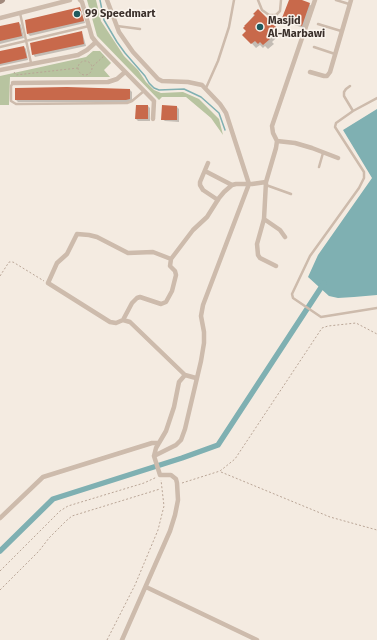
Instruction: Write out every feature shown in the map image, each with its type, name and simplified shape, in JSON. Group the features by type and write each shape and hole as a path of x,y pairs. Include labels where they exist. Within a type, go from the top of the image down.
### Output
{"street":[{"path":"0,18 70,0"},
{"path":"80,0 82,2 92,37 154,101 153,119"},
{"path":"107,0 117,26 133,52 158,79 162,81 198,84 206,88 226,113 249,184 200,316 204,332 204,343 188,417 180,440 172,447 155,457"},
{"path":"276,266 264,261 258,255 257,244 264,219 266,184 275,154 277,141 273,133 272,126 315,0"},
{"path":"310,72 326,76 330,72 350,2"},
{"path":"0,70 83,53 96,42"},
{"path":"13,83 108,82 117,79 125,72"},
{"path":"277,141 295,143 338,158"},
{"path":"208,163 200,182 201,188 218,200"},
{"path":"205,171 232,185"},
{"path":"171,259 153,252 128,253 97,237 77,234 67,254 58,263 48,283 110,322 116,323 123,320 132,303 137,298 161,304 166,302 172,291 176,275 175,271 170,266 171,259 194,230 207,217 224,192 232,185 236,184 266,184"},
{"path":"264,219 280,230 285,237"},
{"path":"123,320 130,322 185,375 196,378"},
{"path":"122,640 172,526 178,500 177,483 173,476 160,474 155,457 174,407 179,382 185,375"},
{"path":"0,518 43,477 152,443 159,444"},
{"path":"146,587 212,617 257,640"}],"lane":[{"path":"206,88 218,61 230,27 234,0"},
{"path":"258,0 262,10 269,15 276,16 280,11 281,0"},
{"path":"336,0 350,2"},
{"path":"20,13 31,63"},
{"path":"318,24 342,31"},
{"path":"0,47 89,26"},
{"path":"117,26 140,29"},
{"path":"314,47 335,54"},
{"path":"13,83 11,86 11,101 16,104 127,103 132,101 144,91"},
{"path":"350,86 346,88 344,96 353,111"},
{"path":"377,98 353,111 336,123 335,126 364,172 364,178 359,188 310,256 292,294 293,298 321,317 377,308"},
{"path":"319,167 323,153"},
{"path":"266,184 291,194"}],"path":[{"path":"78,68 80,73 86,75 92,71 93,67 107,53"},
{"path":"78,68 79,64 84,60 89,61 93,67"},
{"path":"11,67 16,75 78,68"},
{"path":"0,276 9,262 12,262 48,283"},
{"path":"177,483 186,482 220,471 235,459 322,328 328,326 356,324 377,334"},
{"path":"220,471 330,517 377,530"},
{"path":"0,571 60,511 68,506 144,483 160,474 164,506 158,530 135,585 107,640"},
{"path":"0,590 39,551 54,532 72,516 161,489"}],"green space":[{"path":"87,0 96,0 101,21 124,56 138,70 146,82 154,90 161,93 183,92 199,99 219,119 223,135 211,118 186,97 162,97 159,100 97,36"},
{"path":"93,51 100,51 111,63 104,70 110,77 10,77 9,105 0,105 0,76 86,57"}],"water":[{"path":"377,109 377,295 338,298 329,296 308,277 318,255 372,178 343,130"}],"building":[{"path":"289,0 302,0 310,3 302,26 282,18"},
{"path":"80,7 84,21 27,34 25,20"},
{"name":"Masjid Al-Marbawi","path":"258,9 277,28 268,37 270,39 263,45 260,42 258,44 255,41 251,44 242,35 246,31 243,28 244,26 255,15 253,14"},
{"path":"19,22 22,36 0,41 0,26"},
{"path":"82,31 84,44 32,55 30,43"},
{"path":"24,46 27,58 0,64 0,51"},
{"path":"67,87 130,89 130,99 15,100 15,88"},
{"path":"136,105 148,105 148,119 135,119"},
{"path":"162,105 177,106 177,120 161,120"}],"waterway":[{"path":"100,0 104,20 117,42 149,83 154,88 159,90 184,89 201,97 219,113 225,130"},
{"path":"0,551 53,499 218,445 324,283"}],"place":[{"name":"99 Speedmart","path":"77,14"},
{"name":"Masjid Al-Marbawi","path":"260,27"}]}
